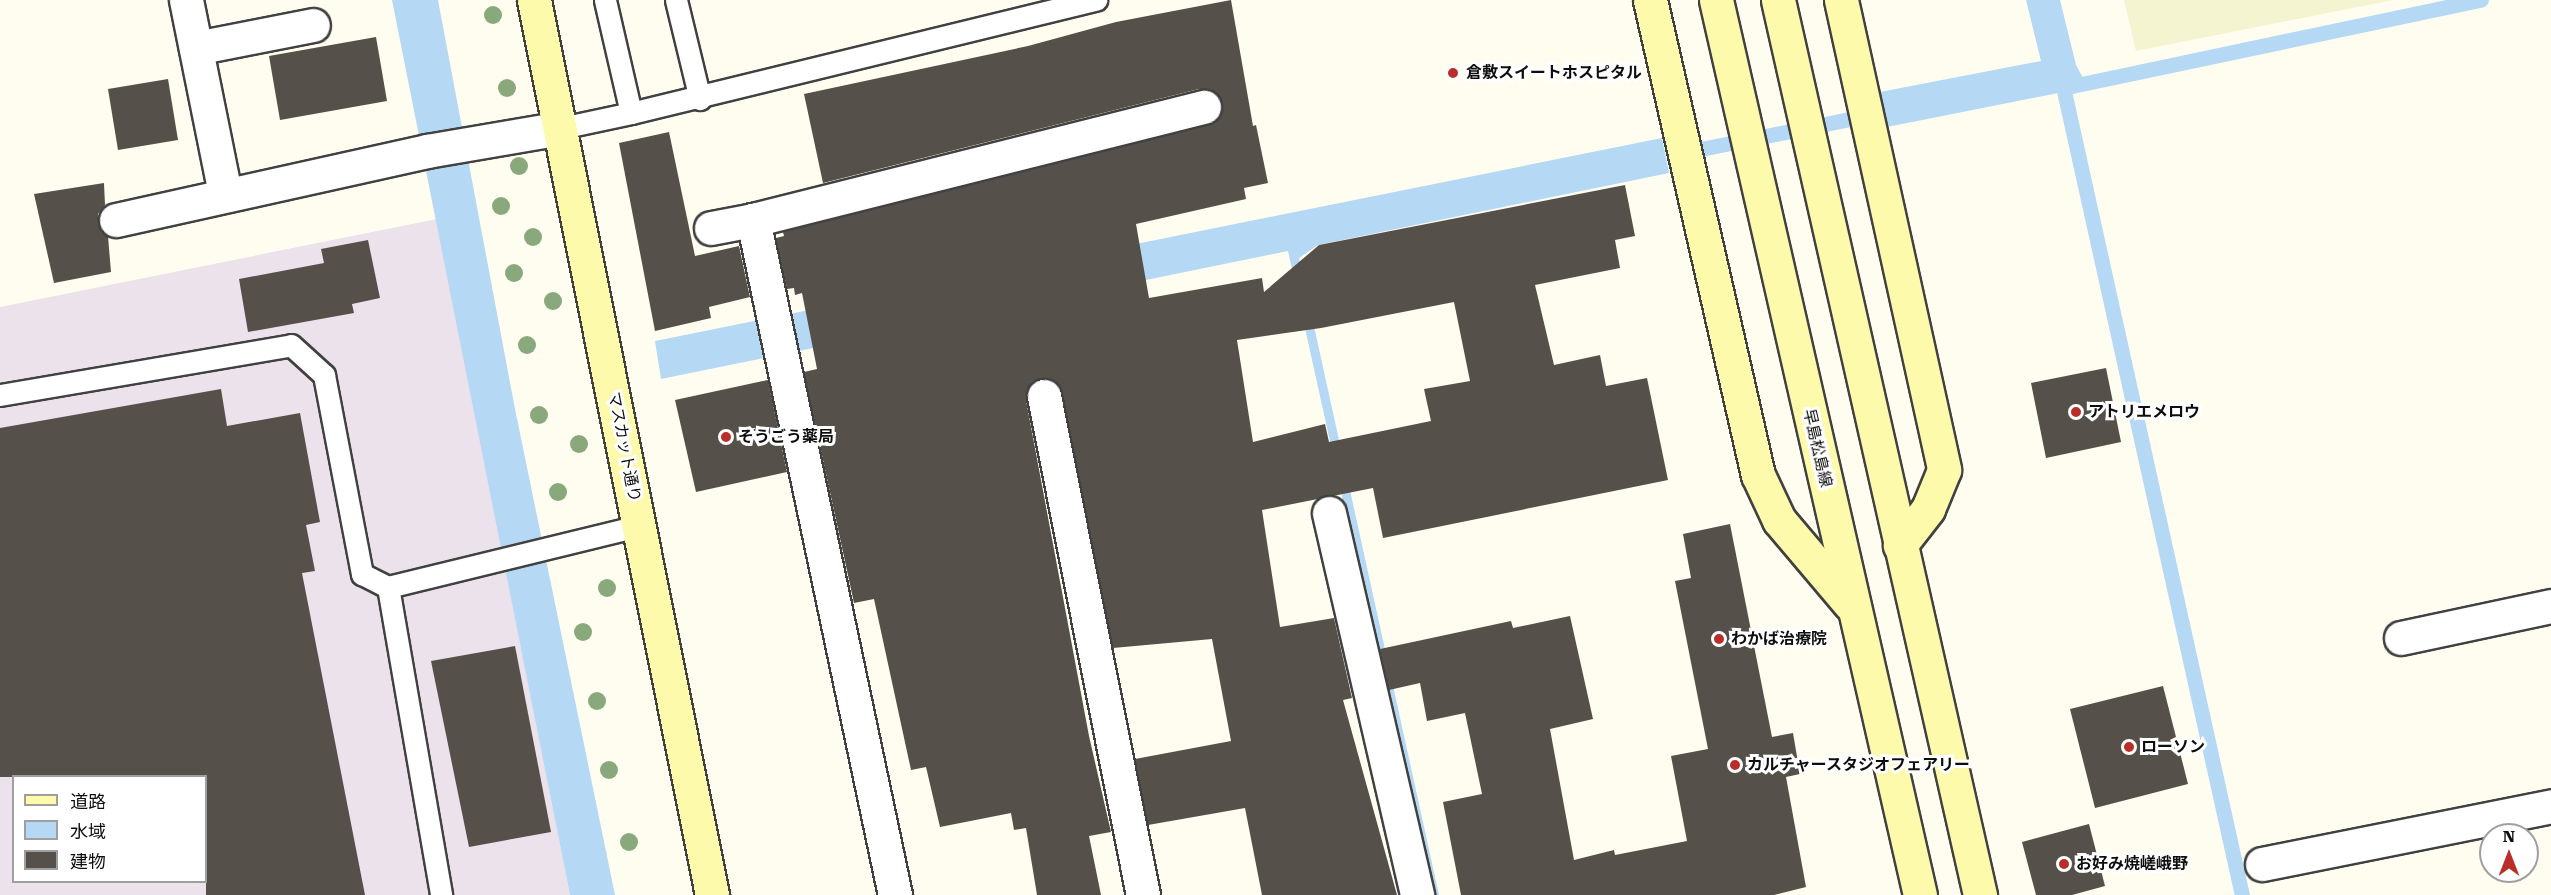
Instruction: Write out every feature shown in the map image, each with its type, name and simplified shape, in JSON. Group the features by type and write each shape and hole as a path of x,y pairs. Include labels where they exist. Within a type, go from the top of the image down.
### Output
{"main road":[{"name":"マスカット通り","path":"534,0 712,895"},
{"path":"1650,0 1758,475 1779,520 1854,608"},
{"name":"早島松島線","path":"1716,0 1920,895"},
{"path":"1778,0 1980,895"},
{"path":"1841,0 1872,130 1944,470 1928,509 1900,545"}],"street":[{"path":"186,0 225,194"},
{"path":"196,48 313,25"},
{"path":"711,228 753,220 1204,107"},
{"path":"116,220 426,151 561,128"},
{"path":"753,220 779,355 895,895"},
{"path":"1044,396 1143,895"},
{"path":"1329,513 1417,895"},
{"path":"2401,638 2551,606"},
{"path":"2262,864 2551,806"}],"lane":[{"path":"605,0 631,113"},
{"path":"676,0 700,99"},
{"path":"561,128 700,99 1096,0"},
{"path":"0,395 291,345 324,375 362,574 388,587 639,526"},
{"path":"388,587 441,895"}],"shaded area":[{"path":"437,219 570,895 0,895 0,307"}],"green space":[{"path":"2124,0 2393,0 2136,51"}],"water":[{"path":"392,0 438,0 515,409 615,895 570,895"},
{"path":"2026,0 2060,0 2076,65 2088,87 1887,127 1880,92 2041,61"},
{"path":"1662,138 1669,173 1318,245 1299,258 1439,895 1430,895 1288,251 661,379 655,341"}],"building":[{"path":"1231,0 1253,126 1256,125 1268,183 1244,188 1246,199 1136,224 1149,298 1262,278 1264,292 1319,245 1625,185 1635,236 1615,240 1620,268 1535,285 1554,365 1600,355 1606,386 1647,378 1668,480 1383,538 1373,488 1262,510 1280,627 1334,618 1352,698 1343,700 1397,895 1262,895 1245,808 1148,825 1135,759 1231,741 1212,639 1113,648 1062,392 1051,379 1032,382 1026,400 1089,736 1111,832 1089,836 1101,895 1037,895 1026,828 1014,830 1011,813 940,827 926,767 911,770 874,599 854,603 804,372 817,369 802,293 795,295 794,288 787,289 776,238 784,236 783,232 1209,125 1222,113 1222,102 1210,89 1199,89 823,183 804,94 1028,46 1116,22","holes":["1454,302 1470,381 1424,389 1431,421 1329,442 1325,424 1253,442 1237,340 1321,328"]},
{"path":"376,37 387,101 280,120 269,56"},
{"path":"168,79 178,140 118,150 108,89"},
{"path":"669,132 695,256 739,246 750,297 709,307 711,318 655,331 619,143"},
{"path":"104,183 105,205 98,214 98,223 108,236 111,272 54,283 34,194"},
{"path":"368,240 380,298 352,304 354,313 248,332 239,279 324,263 321,249"},
{"name":"アトリエメロウ","path":"2106,368 2121,442 2046,458 2031,383"},
{"name":"そうごう薬局","path":"768,380 787,472 696,492 675,400"},
{"path":"221,389 227,426 300,413 320,522 306,525 315,571 302,573 365,895 206,895 207,775 12,775 12,777 0,777 0,428"},
{"path":"1730,524 1772,737 1793,733 1800,774 1786,777 1806,887 1774,895 1461,895 1443,802 1482,794 1465,713 1427,721 1420,683 1389,690 1380,649 1511,621 1513,628 1570,616 1593,719 1550,729 1574,860 1614,850 1615,855 1687,841 1671,756 1708,749 1675,581 1691,578 1683,534"},
{"path":"515,646 551,832 469,847 431,661"},
{"name":"ローソン","path":"2163,686 2188,784 2095,808 2070,709"},
{"name":"お好み焼嵯峨野","path":"2089,824 2105,886 2072,895 2036,895 2022,842"}],"waterway":[{"path":"2067,87 2481,0"},
{"path":"2060,73 2242,895"},
{"path":"1681,153 1904,108"}],"place":[{"name":"倉敷スイートホスピタル","path":"1453,73"},
{"name":"アトリエメロウ","path":"2076,412"},
{"name":"そうごう薬局","path":"726,437"},
{"name":"わかば治療院","path":"1719,639"},
{"name":"ローソン","path":"2129,747"},
{"name":"カルチャースタジオフェアリー","path":"1735,765"},
{"name":"お好み焼嵯峨野","path":"2064,864"}]}
